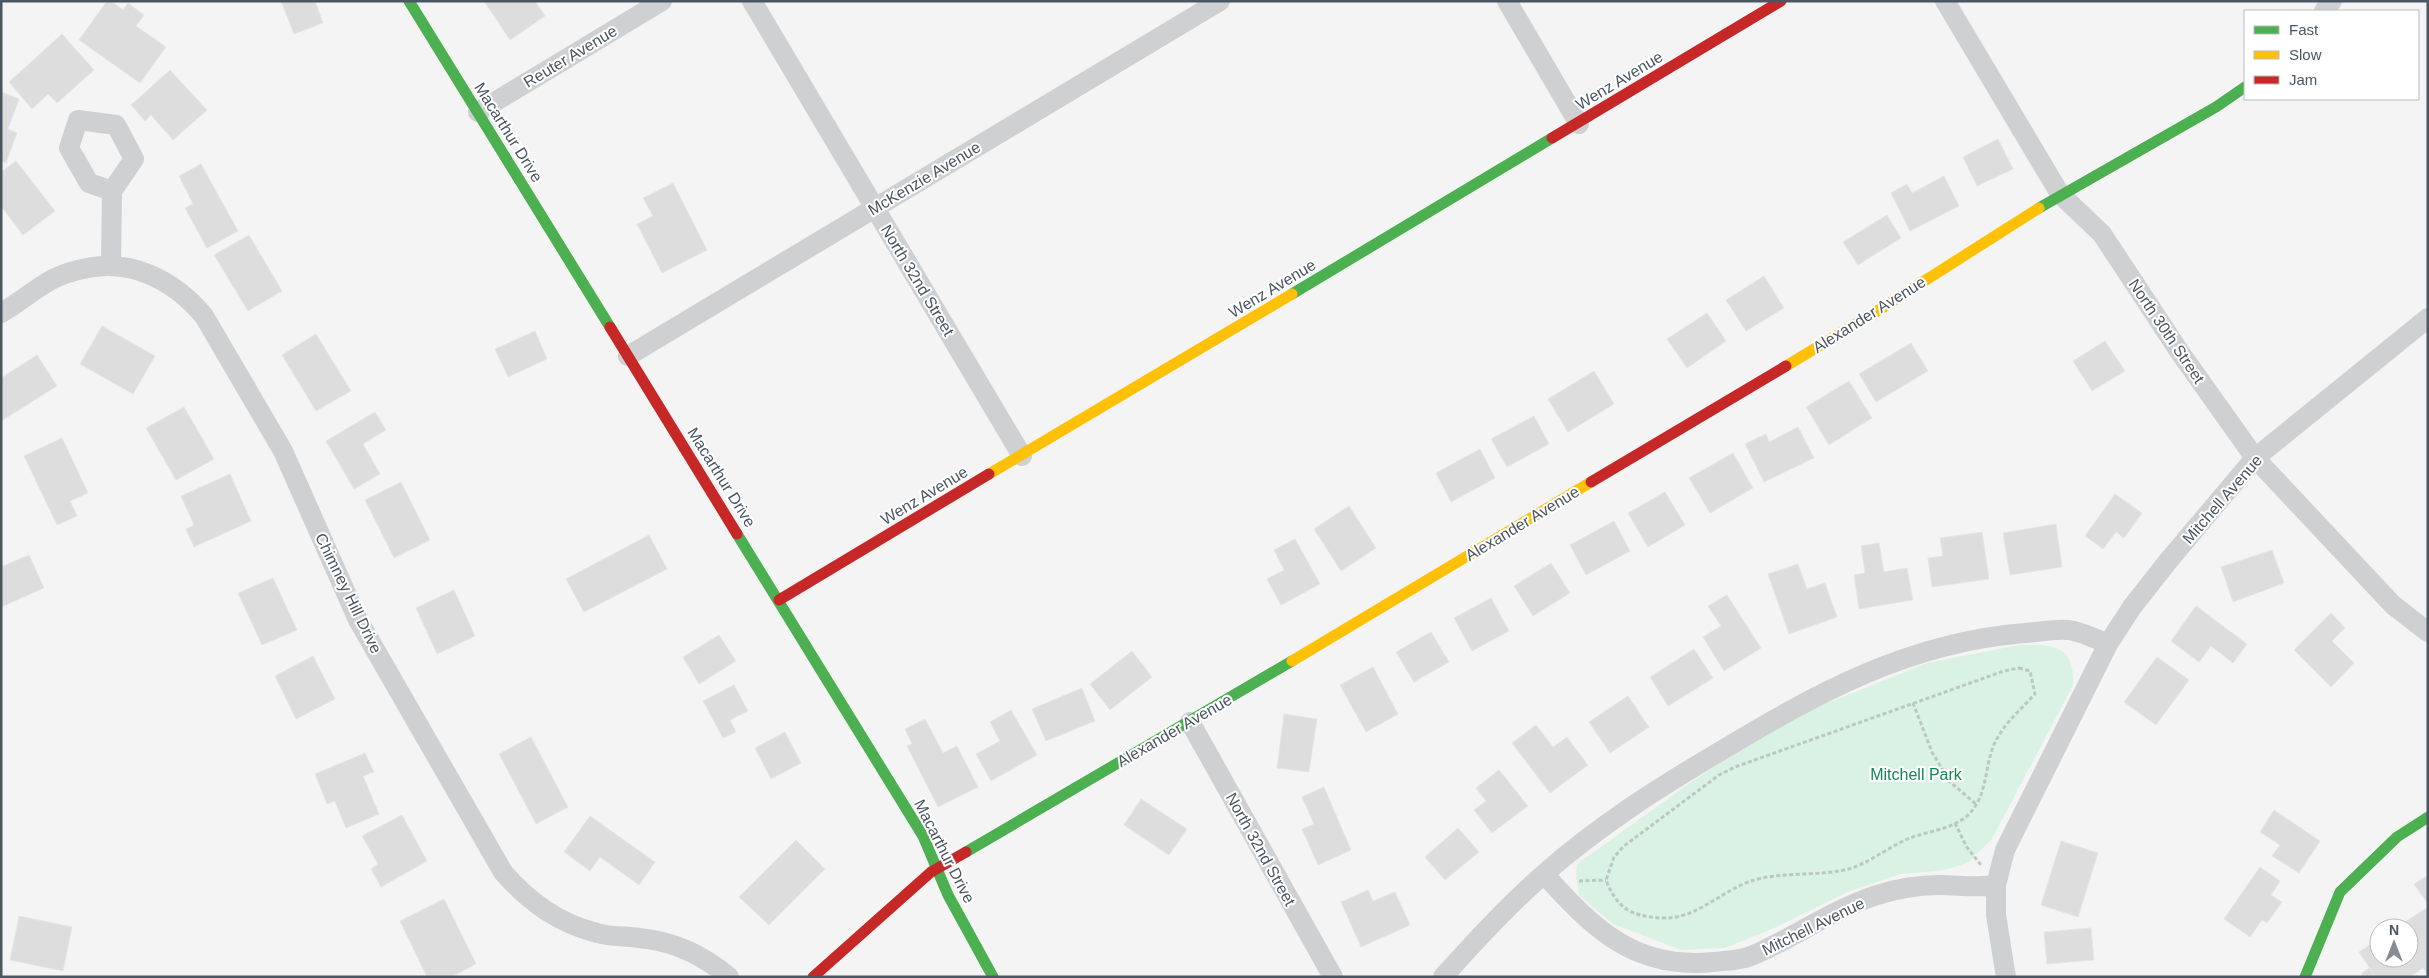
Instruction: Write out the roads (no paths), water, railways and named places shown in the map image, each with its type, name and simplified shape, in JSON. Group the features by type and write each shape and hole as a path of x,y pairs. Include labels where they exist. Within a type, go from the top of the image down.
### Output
{"street":[{"name":"Macarthur Drive","path":"409,1 923,836 948,895 994,977"},
{"name":"Reuter Avenue","path":"478,112 662,1"},
{"name":"North 32nd Street","path":"752,1 1022,456"},
{"name":"McKenzie Avenue","path":"628,356 1220,1"},
{"path":"1507,1 1579,124"},
{"name":"Wenz Avenue","path":"779,600 1579,124 1780,1"},
{"name":"North 30th Street","path":"1945,1 2060,194 2102,234 2179,350 2255,458 2393,605 2428,632"},
{"name":"Alexander Avenue","path":"813,977 937,869 1190,722 1874,313 2060,194 2216,108 2244,88"},
{"path":"112,191 112,266"},
{"name":"Chimney Hill Drive","path":"1,313 25,299 46,282 62,274 96,266 112,266 156,276 190,299 204,316 283,451 358,620 503,872 520,892 562,922 598,934 673,944 709,962 729,977"},
{"name":"Mitchell Avenue","path":"1544,874 1598,929 1622,945 1665,960 1693,964 1734,960 1756,954 1840,910 1903,888 1938,885 1980,887 1996,885 2005,850 2108,644 2132,607 2255,458 2428,318"},
{"path":"1443,977 1488,926 1544,874 1598,830 1677,777 1792,708 1871,670 1917,654 1965,641 2003,635 2069,630 2108,644"},
{"name":"North 32nd Street","path":"1190,722 1333,977"},
{"path":"2304,977 2340,892 2397,837 2428,817"},
{"path":"1996,885 1996,915 2006,977"}],"park label":[{"name":"Mitchell Park","path":"1916,774"}]}
